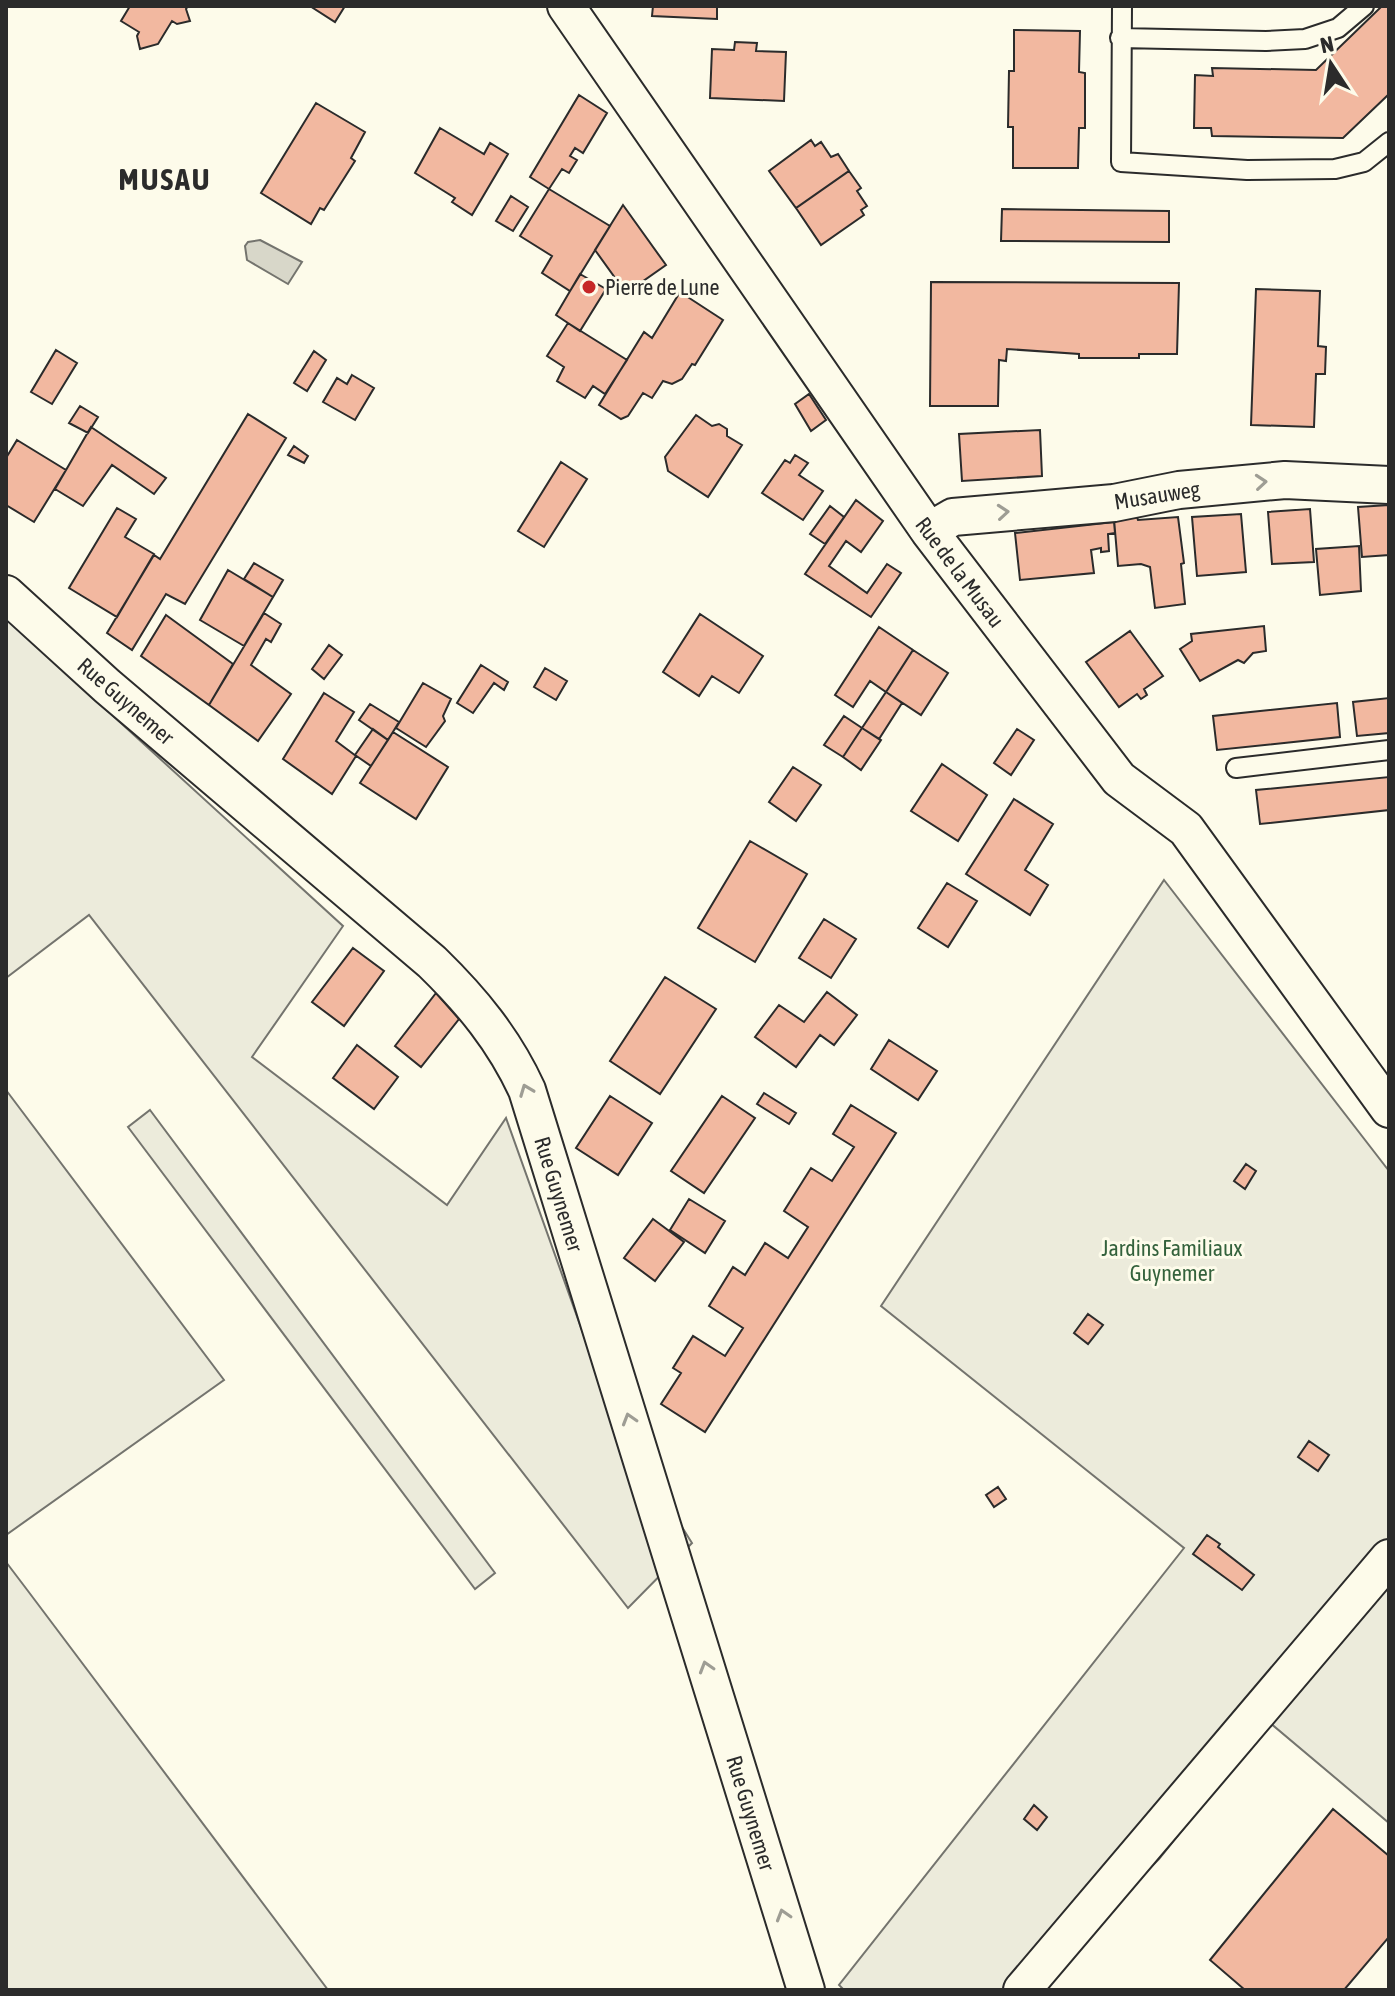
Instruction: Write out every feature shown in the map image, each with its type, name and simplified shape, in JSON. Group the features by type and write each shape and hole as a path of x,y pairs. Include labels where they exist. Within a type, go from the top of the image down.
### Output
{"street":[{"name":"Rue de la Musau","path":"566,6 929,531 1119,779 1186,829 1389,1109"},
{"name":"Musauweg","path":"929,531 953,517 1114,503 1179,490 1285,480 1389,485"},
{"name":"Rue Guynemer","path":"6,594 107,686 432,962 478,1010 506,1047 527,1090 806,1990"},
{"path":"1022,1990 1384,1572"}],"lane":[{"path":"1122,6 1121,162 1247,170 1335,169 1364,162 1389,142"},
{"path":"1120,38 1305,39 1338,28 1364,6"},
{"path":"1236,768 1389,750"}],"green space":[{"path":"6,618 343,926 252,1057 447,1205 506,1118 613,1417 692,1543 628,1608 89,915 6,978"},
{"name":"Jardins Familiaux Guynemer","path":"1164,880 1389,1171 1389,1823 1269,1722 1159,1859 1028,1990 844,1990 839,1985 1184,1548 881,1306"},
{"path":"6,1090 224,1380 6,1535"},
{"path":"150,1110 495,1573 475,1589 128,1127"},
{"path":"6,1562 28,1591 328,1990 6,1990"}],"shaded area":[{"path":"260,240 302,262 288,284 247,260 245,246 248,242"}],"building":[{"path":"130,6 188,6 190,21 177,24 172,21 158,44 140,49 139,32 121,21"},
{"path":"310,6 345,6 335,22"},
{"path":"653,6 717,6 717,19 652,16"},
{"path":"1382,6 1389,6 1389,94 1343,138 1212,136 1211,128 1194,128 1195,75 1213,76 1212,68 1316,70"},
{"path":"1014,30 1080,31 1079,72 1085,73 1085,128 1079,128 1078,168 1013,168 1013,127 1008,127 1009,71 1014,71"},
{"path":"735,42 757,43 756,51 786,52 784,101 710,98 712,49 734,50"},
{"path":"579,95 607,113 583,153 575,148 570,156 577,160 569,173 562,169 549,189 530,177"},
{"path":"316,103 365,132 351,158 355,161 324,210 320,208 311,224 261,193"},
{"path":"440,128 484,154 490,143 508,154 472,215 452,202 455,198 415,173"},
{"path":"811,140 815,146 821,142 831,157 838,154 849,171 796,208 769,171"},
{"path":"849,171 861,188 857,191 867,206 861,210 864,215 821,245 796,208"},
{"path":"549,189 610,226 570,291 542,273 552,256 520,236"},
{"path":"511,196 528,207 513,231 496,221"},
{"path":"623,205 666,265 626,293 595,250"},
{"path":"1002,209 1169,211 1169,242 1001,241"},
{"path":"580,274 606,289 580,331 556,315"},
{"path":"931,282 1179,283 1177,354 1139,354 1139,358 1079,358 1079,354 1007,349 1006,361 999,360 998,406 930,406"},
{"path":"1256,289 1320,291 1318,346 1326,347 1325,374 1316,374 1314,427 1251,425"},
{"path":"680,292 723,320 695,365 692,364 682,379 672,384 663,381 652,398 643,393 628,416 621,419 599,405 644,332 652,338"},
{"path":"568,323 627,360 605,394 593,386 585,398 557,381 564,367 547,356"},
{"path":"56,350 77,363 52,404 31,392"},
{"path":"314,351 326,360 307,391 294,383"},
{"path":"352,375 374,388 355,420 323,402 337,378 347,384"},
{"path":"809,394 826,420 811,431 795,404"},
{"path":"80,406 98,417 88,433 69,423"},
{"path":"248,414 286,438 185,604 166,594 132,650 107,633 154,555 160,559"},
{"path":"696,415 712,426 719,424 727,429 727,436 742,445 708,497 668,471 665,457"},
{"path":"91,427 166,478 154,494 112,465 83,506 55,489"},
{"path":"1040,430 1042,476 962,481 959,434"},
{"path":"17,440 66,470 34,522 6,505 6,458"},
{"path":"294,446 308,456 304,463 288,455"},
{"path":"795,455 808,463 799,475 823,491 803,520 762,493 785,460 790,463"},
{"path":"561,462 587,479 544,547 518,531"},
{"path":"856,500 883,521 861,552 846,541 829,566 867,593 887,564 901,573 871,617 805,574"},
{"path":"1389,505 1389,555 1362,557 1358,507"},
{"path":"830,506 844,517 825,544 810,534"},
{"path":"117,508 136,519 125,537 154,554 117,617 69,588"},
{"path":"1310,509 1314,562 1272,564 1268,512"},
{"path":"1241,514 1246,572 1197,576 1192,517"},
{"path":"1137,517 1138,520 1178,517 1185,604 1155,608 1150,567 1141,564 1118,566 1114,519"},
{"path":"1114,522 1115,533 1108,534 1109,551 1101,552 1101,548 1091,550 1094,573 1020,580 1015,533"},
{"path":"1359,546 1361,591 1320,595 1316,549"},
{"path":"254,563 283,580 273,597 244,579"},
{"path":"228,570 273,597 244,646 200,620"},
{"path":"264,613 281,624 271,642 266,639 251,665 291,694 258,741 209,705"},
{"path":"700,614 763,656 739,693 712,676 699,696 663,672"},
{"path":"166,615 233,664 209,705 141,656"},
{"path":"1264,626 1266,651 1253,653 1244,663 1238,660 1200,681 1180,649 1192,641 1191,634"},
{"path":"879,627 913,650 886,692 870,681 853,707 835,695"},
{"path":"1130,631 1163,676 1144,689 1147,695 1141,699 1137,694 1119,707 1086,662"},
{"path":"329,645 342,655 324,679 312,669"},
{"path":"913,650 948,673 921,715 886,692"},
{"path":"481,665 508,682 504,690 494,683 473,713 457,703"},
{"path":"545,668 567,681 556,700 534,687"},
{"path":"423,683 451,699 443,716 445,721 426,747 396,728"},
{"path":"886,692 902,703 879,739 862,728"},
{"path":"324,693 354,712 336,741 356,756 332,794 283,759"},
{"path":"1389,698 1389,733 1357,736 1353,702"},
{"path":"1337,703 1340,737 1217,750 1213,716"},
{"path":"370,704 399,722 388,740 359,720"},
{"path":"844,716 862,728 843,757 824,745"},
{"path":"862,728 881,740 861,770 843,757"},
{"path":"373,729 388,740 371,766 355,755"},
{"path":"1017,729 1034,740 1011,775 994,763"},
{"path":"393,732 448,767 416,819 360,783"},
{"path":"942,764 987,795 958,841 911,811"},
{"path":"793,767 821,785 796,821 769,802"},
{"path":"1389,777 1389,810 1260,824 1256,790"},
{"path":"1014,799 1053,824 1025,870 1048,885 1030,915 966,874"},
{"path":"750,841 807,874 755,962 698,928"},
{"path":"947,883 977,901 948,947 918,928"},
{"path":"824,919 856,939 831,978 799,958"},
{"path":"353,948 384,971 344,1026 312,1002"},
{"path":"665,977 716,1009 660,1094 610,1061"},
{"path":"827,992 857,1015 834,1045 820,1035 796,1067 755,1037 779,1005 804,1022"},
{"path":"436,993 459,1019 421,1067 395,1046"},
{"path":"889,1040 937,1071 918,1100 871,1069"},
{"path":"357,1045 398,1077 374,1109 333,1078"},
{"path":"764,1093 796,1113 789,1124 757,1104"},
{"path":"610,1096 652,1123 618,1175 576,1148"},
{"path":"722,1096 755,1118 704,1193 671,1171"},
{"path":"851,1105 896,1133 705,1432 661,1404 681,1373 673,1368 693,1336 725,1356 743,1328 709,1306 733,1267 745,1275 765,1243 788,1258 808,1227 784,1211 811,1168 832,1181 854,1147 833,1134"},
{"path":"1246,1164 1256,1171 1245,1189 1234,1181"},
{"path":"689,1199 725,1221 705,1253 670,1230"},
{"path":"653,1219 684,1242 655,1281 624,1258"},
{"path":"1088,1314 1103,1325 1088,1344 1074,1333"},
{"path":"1309,1441 1329,1455 1318,1471 1298,1457"},
{"path":"998,1487 1006,1499 994,1507 986,1495"},
{"path":"1207,1535 1254,1575 1242,1590 1193,1554"},
{"path":"1034,1805 1047,1817 1037,1830 1024,1819"},
{"path":"1333,1809 1389,1856 1389,1937 1344,1990 1245,1990 1210,1960"}],"place":[{"name":"Pierre de Lune","path":"589,287"}],"district":[{"name":"MUSAU","path":"165,180"}]}
